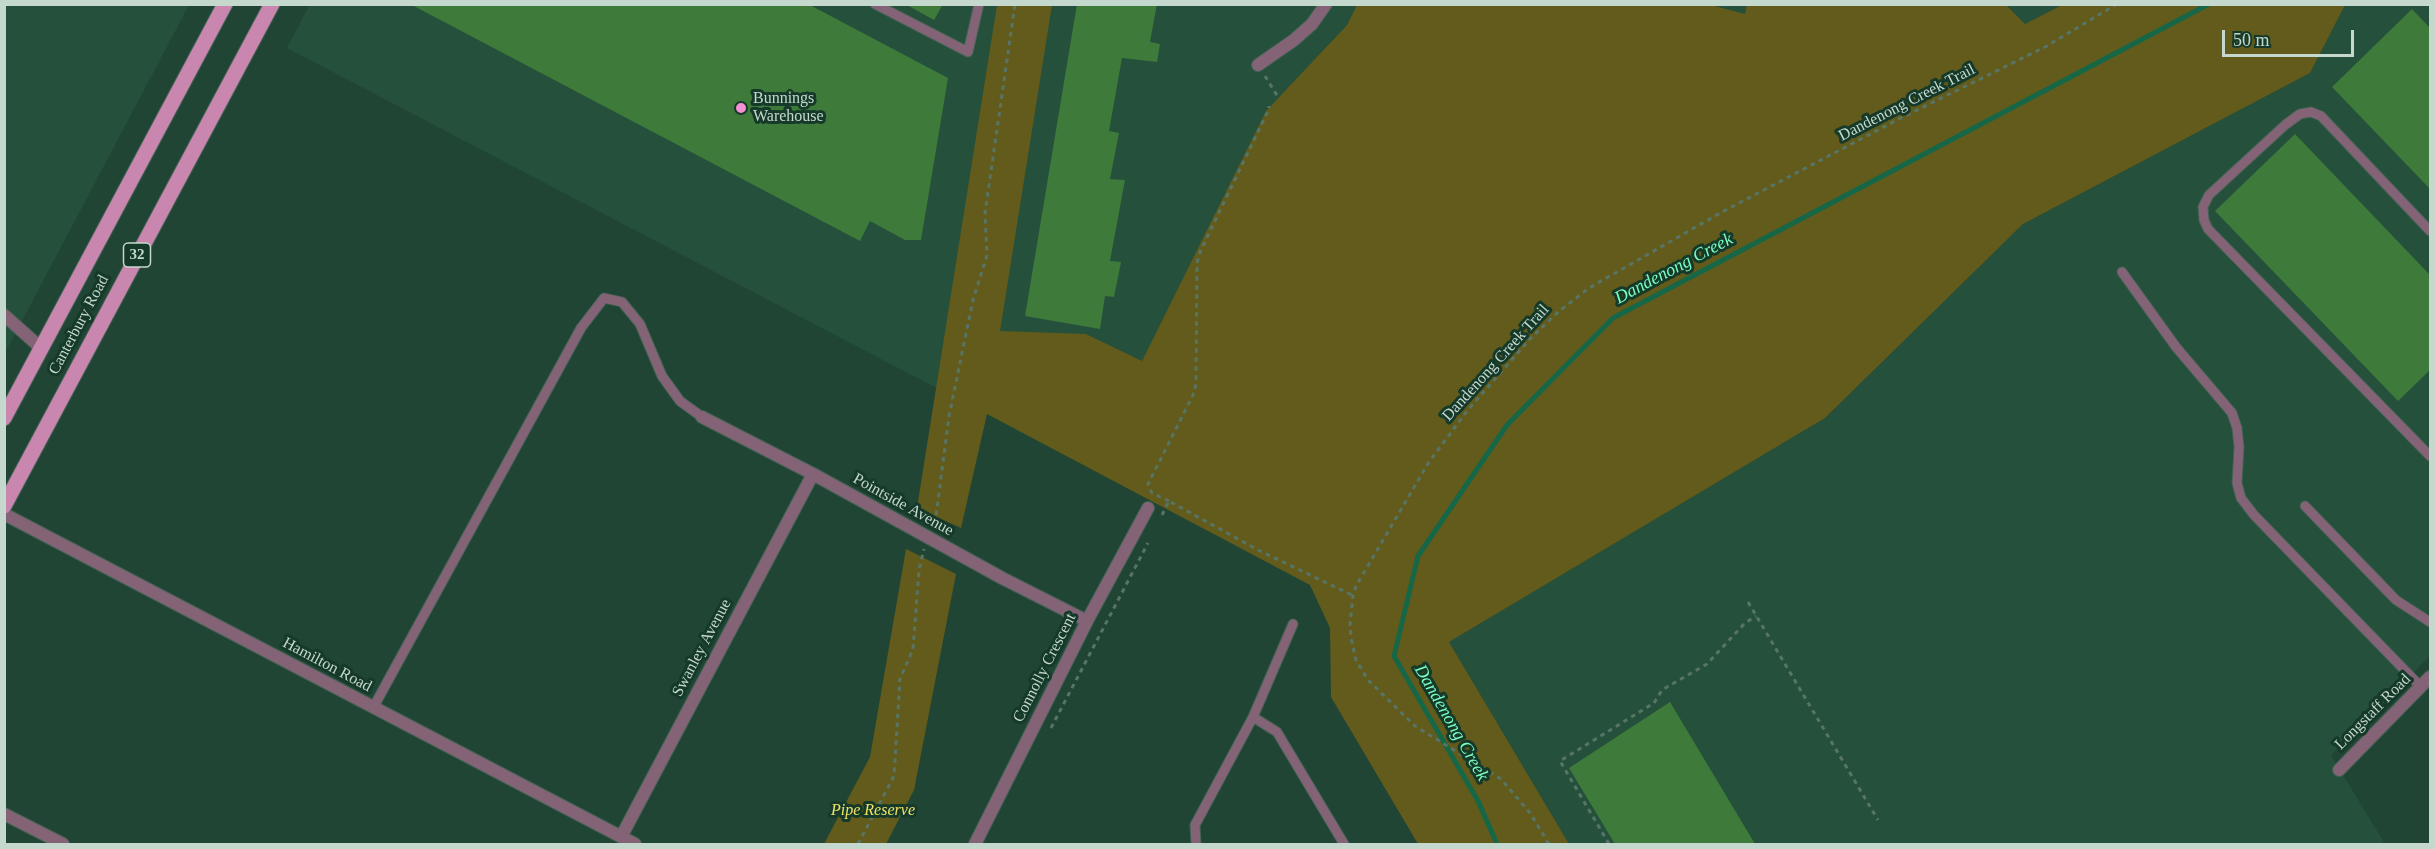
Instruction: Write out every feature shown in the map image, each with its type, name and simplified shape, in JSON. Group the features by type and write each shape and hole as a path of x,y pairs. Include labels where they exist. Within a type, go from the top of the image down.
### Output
{"main road":[{"name":"Canterbury Road","path":"4,418 225,4"},
{"name":"Canterbury Road","path":"4,506 272,4"}],"street":[{"path":"1258,65 1294,40 1312,24 1326,4"},
{"path":"4,315 41,348"},
{"name":"Pointside Avenue","path":"702,417 813,474 1002,578 1087,621"},
{"name":"Swanley Avenue","path":"621,837 813,474"},
{"name":"Connolly Crescent","path":"975,844 1087,621 1148,508"},
{"name":"Hamilton Road","path":"4,514 635,844"},
{"name":"Longstaff Road","path":"2339,770 2428,680"},
{"path":"4,814 63,844"}],"lane":[{"path":"875,4 968,52 979,4"},
{"path":"2430,231 2321,116 2312,112 2300,114 2285,125 2209,195 2203,207 2204,220 2208,229 2430,456"},
{"path":"2122,272 2176,348 2232,414 2237,428 2239,447 2237,483 2241,498 2254,515 2428,680"},
{"path":"373,708 581,328 604,298 622,302 640,324 662,376 680,401 702,417"},
{"path":"2305,506 2396,600 2430,622"},
{"path":"1196,844 1195,825 1253,717 1293,624"},
{"path":"1253,717 1277,732 1344,844"}],"path":[{"path":"938,520 949,416 973,300 987,255 985,213 1015,4"},
{"name":"Dandenong Creek Trail","path":"1549,844 1530,813 1501,779 1415,726 1368,680 1356,660 1351,638 1353,595 1356,585 1404,500 1448,434 1530,339 1581,294 1722,212 1899,119 2045,47 2117,4"},
{"path":"1258,65 1278,97"},
{"path":"1269,106 1200,252 1197,263 1198,372 1194,393 1148,484 1152,493 1258,550 1327,585 1353,595"},
{"path":"1148,508 1162,516 1169,501"},
{"path":"1051,729 1152,535"},
{"path":"858,844 894,776 900,679 913,649 922,553"},
{"path":"1748,602 1878,820"},
{"path":"1609,844 1560,761 1654,703 1662,690 1707,664 1745,622 1756,616"}],"shaded area":[{"path":"310,4 1357,5 1347,25 1266,111 1142,361 1086,334 986,414 287,48"},
{"path":"5,5 189,5 5,353"},
{"path":"1711,5 1747,5 1745,14"},
{"path":"2006,5 2062,5 2025,24"},
{"path":"2345,5 2430,5 2430,656 2331,755 2385,844 1569,844 1449,642 1825,418 2023,224 2310,73"}],"green space":[{"path":"1747,4 2006,5 2025,24 2062,5 2345,5 2310,73 2023,224 1825,418 1449,642 1569,844 1418,844 1331,697 1330,628 1310,585 987,414 961,528 917,508 997,5 1052,5 1000,331 1086,334 1142,361 1266,111 1347,25 1357,5 1711,5 1745,14"},
{"name":"Pipe Reserve","path":"906,549 956,574 914,790 886,844 824,844 870,757"}],"building":[{"name":"Bunnings Warehouse","path":"410,4 808,4 948,78 921,240 905,240 870,221 860,241"},
{"path":"905,4 943,4 934,20"},
{"path":"1077,4 1157,4 1150,42 1160,44 1157,62 1122,58 1109,131 1119,133 1110,179 1125,180 1110,261 1121,262 1114,297 1105,296 1100,329 1025,316"},
{"path":"2412,9 2430,28 2430,189 2332,87"},
{"path":"2295,134 2430,275 2430,370 2398,401 2215,211"},
{"path":"1670,702 1755,844 1615,844 1569,768"}],"waterway":[{"name":"Dandenong Creek","path":"1497,844 1478,801 1394,656 1418,556 1507,425 1613,318 2209,4"}],"place":[{"name":"Bunnings Warehouse","path":"741,108"}]}
